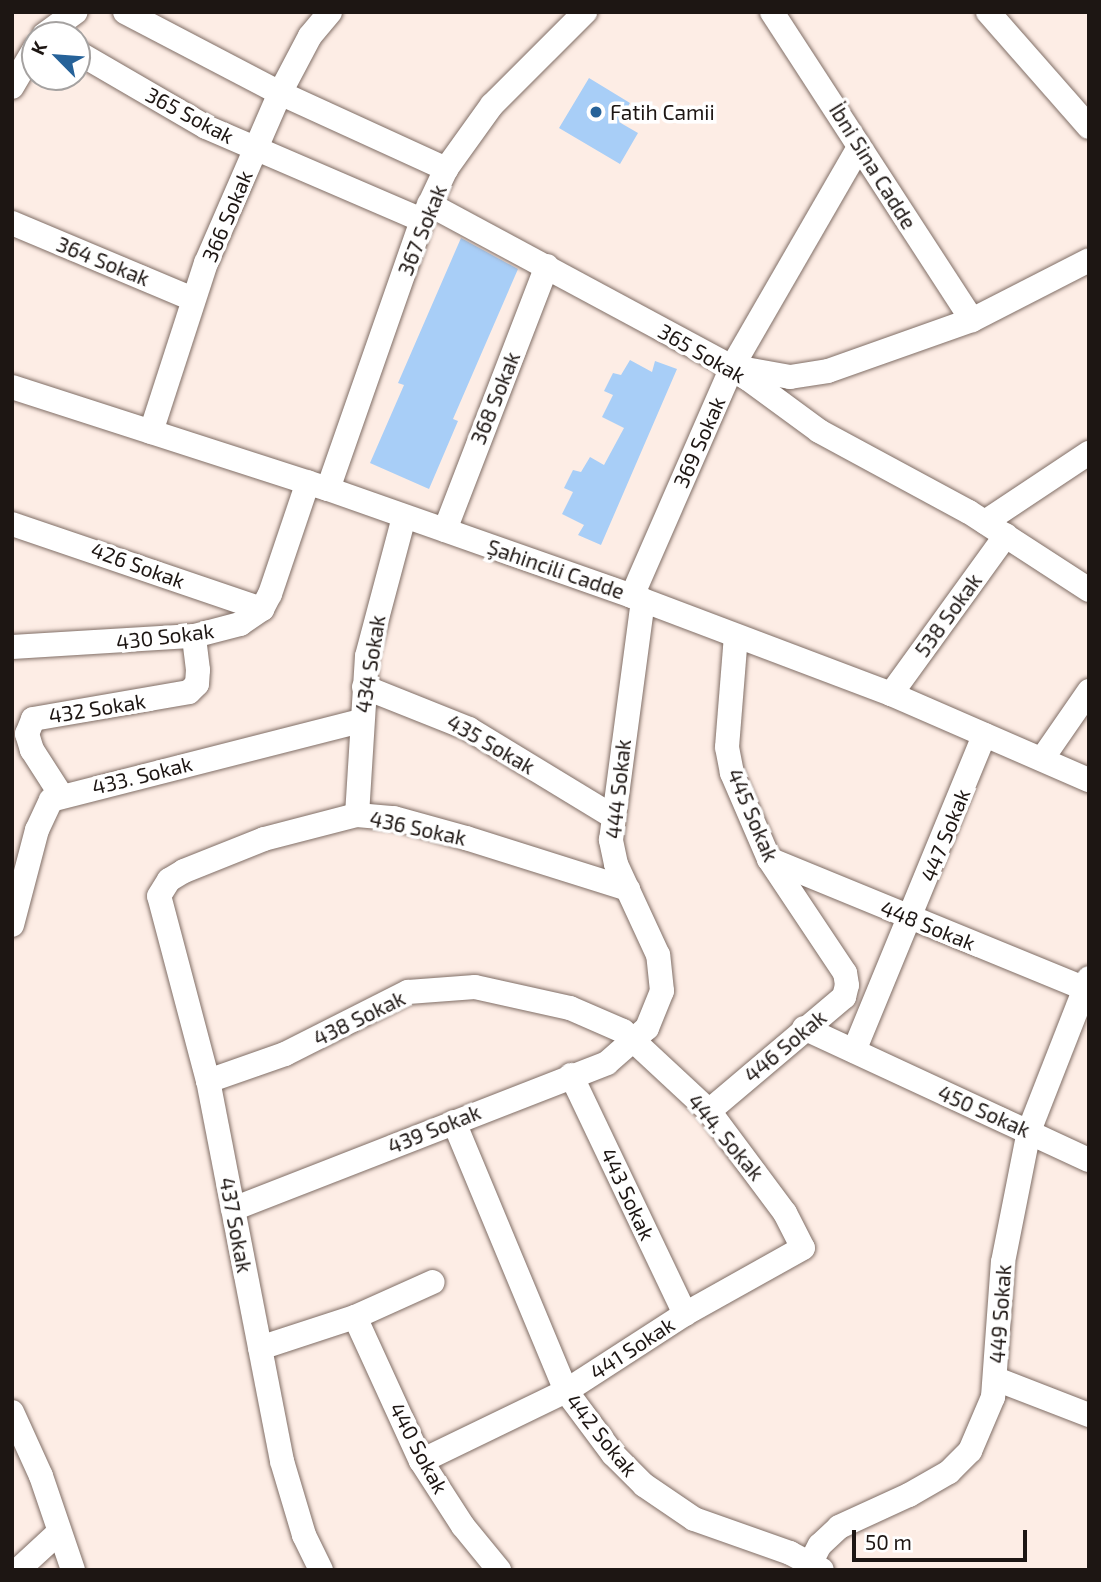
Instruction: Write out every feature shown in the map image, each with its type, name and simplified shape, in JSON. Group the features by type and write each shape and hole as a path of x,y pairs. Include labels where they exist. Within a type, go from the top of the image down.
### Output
{"street":[{"path":"125,12 280,93 446,169"},
{"name":"366 Sokak","path":"151,432 193,299 256,148 280,93 310,37 330,12"},
{"name":"367 Sokak","path":"318,486 426,212 446,169 492,104 585,12"},
{"name":"İbni Sina Cadde","path":"772,12 971,320"},
{"path":"988,12 1089,127"},
{"name":"365 Sokak","path":"91,59 206,127 426,212 547,266 732,367 819,430 977,517 1089,590"},
{"name":"369 Sokak","path":"638,598 732,367 859,146"},
{"name":"364 Sokak","path":"12,223 193,299"},
{"path":"732,367 805,377 971,320 1089,260"},
{"name":"368 Sokak","path":"445,530 547,266"},
{"name":"Şahincili Cadde","path":"12,387 318,486 638,598 891,694 1089,780"},
{"path":"977,517 1089,453"},
{"path":"262,609 318,486"},
{"name":"434 Sokak","path":"357,815 364,687 376,616 404,517"},
{"name":"426 Sokak","path":"12,524 262,609"},
{"name":"538 Sokak","path":"891,694 1006,536"},
{"name":"444 Sokak","path":"631,1041 647,1028 662,991 652,936 612,855 612,816 638,598"},
{"name":"430 Sokak","path":"12,648 194,636 240,624 262,609"},
{"name":"432 Sokak","path":"61,795 32,750 27,734 33,719 189,692 197,684 194,636"},
{"name":"445 Sokak","path":"736,636 727,747 740,795 769,859 845,973"},
{"name":"435 Sokak","path":"364,687 411,702 481,735 612,816"},
{"path":"1042,759 1089,691"},
{"name":"433. Sokak","path":"61,795 361,721"},
{"name":"447 Sokak","path":"854,1051 912,919 984,735"},
{"path":"12,925 37,830 51,800 61,795"},
{"name":"436 Sokak","path":"169,880 264,839 357,815 394,818 628,889"},
{"name":"448 Sokak","path":"769,859 912,919 1087,985"},
{"name":"437 Sokak","path":"169,880 159,896 160,910 208,1081 282,1461 304,1535 321,1570"},
{"name":"446 Sokak","path":"709,1111 804,1028 844,997 845,973"},
{"name":"449 Sokak","path":"813,1567 820,1545 839,1527 909,1495 949,1472 970,1451 989,1408 996,1379 1003,1262 1029,1131 1087,985"},
{"name":"438 Sokak","path":"208,1081 285,1054 408,992 448,987 475,987 569,1009 611,1024 631,1041"},
{"name":"450 Sokak","path":"804,1028 1089,1160"},
{"name":"439 Sokak","path":"233,1209 607,1062 631,1041"},
{"name":"444. Sokak","path":"631,1041 709,1111 764,1182 803,1248"},
{"name":"443 Sokak","path":"571,1075 685,1314"},
{"name":"442 Sokak","path":"454,1122 566,1391 613,1454 667,1504 694,1519 813,1567"},
{"name":"441 Sokak","path":"421,1461 566,1391 685,1314 803,1248"},
{"path":"260,1348 355,1317 433,1282"},
{"name":"440 Sokak","path":"355,1317 421,1461 463,1526 499,1570"},
{"path":"996,1379 1089,1415"},
{"path":"12,1412 17,1438 41,1476 57,1534 73,1570"},
{"path":"18,1570 57,1534"}],"building":[{"name":"Fatih Camii","path":"589,78 630,103 619,122 638,133 620,164 559,128"},
{"path":"461,238 518,269 453,419 458,421 429,489 370,463 404,385 398,383"},
{"path":"630,360 652,372 655,361 677,369 601,545 578,535 584,525 562,514 573,492 564,488 573,470 581,472 590,457 604,465 624,428 602,417 613,395 604,391 613,373 621,375"}],"place":[{"name":"Fatih Camii","path":"596,112"}]}
